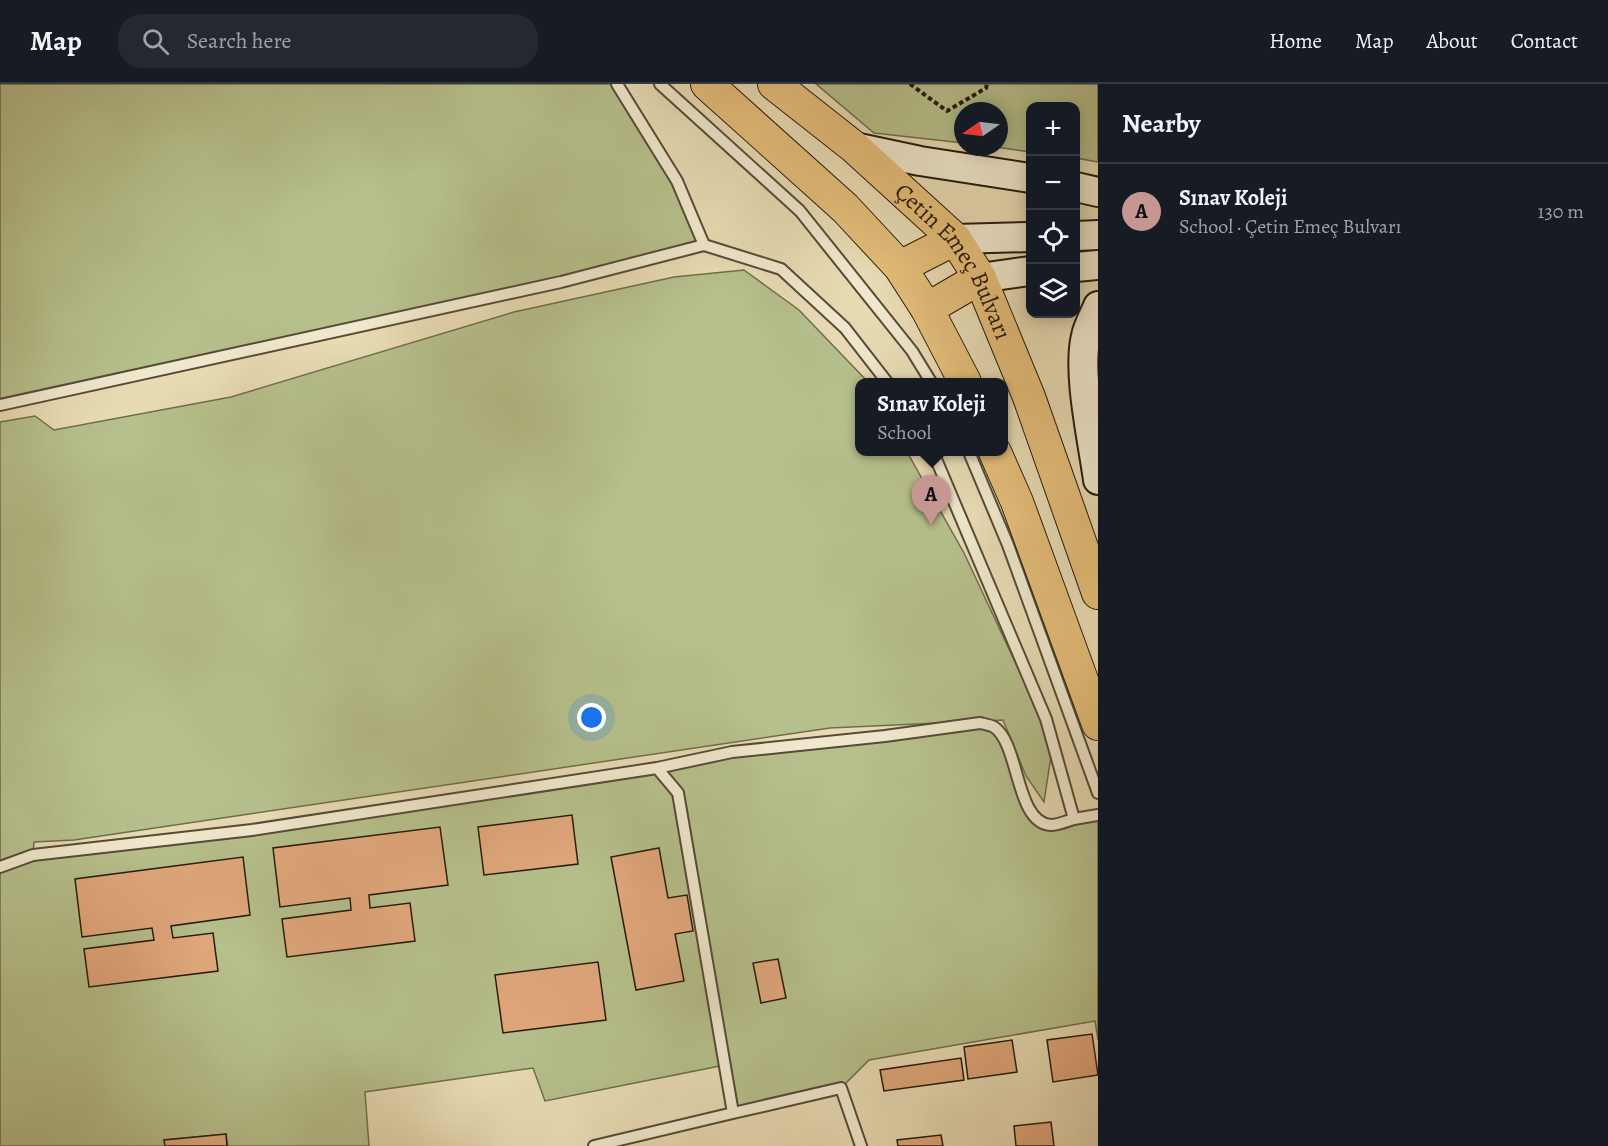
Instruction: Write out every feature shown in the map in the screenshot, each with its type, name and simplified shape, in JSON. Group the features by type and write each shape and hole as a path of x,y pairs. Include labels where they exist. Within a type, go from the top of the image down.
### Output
{"main road":[{"name":"Çetin Emeç Bulvarı","path":"707,84 845,208 900,267 927,309 963,378"},
{"name":"Çetin Emeç Bulvarı","path":"774,84 854,147 955,238 980,278 1029,397 1098,593"},
{"path":"854,147 920,161 1026,177"},
{"path":"1080,188 1098,192"},
{"path":"1080,236 1098,236"},
{"path":"900,267 955,238 1026,237"},
{"path":"1080,267 1098,265"},
{"path":"927,309 980,278 1026,272"},
{"path":"1098,306 1086,336 1084,380 1098,480"},
{"path":"997,456 1017,502 1098,724"}],"lane":[{"path":"617,84 677,181 704,245"},
{"path":"660,84 800,211 912,351 929,378"},
{"path":"0,405 561,282 704,245 781,269 844,328 884,378"},
{"path":"935,456 1046,719 1074,819"},
{"path":"971,456 1008,545 1098,793"},
{"path":"0,867 33,855 252,830 657,768 732,752 885,736 980,723 994,728 1003,737 1030,810 1038,821 1052,825 1098,815"},
{"path":"657,768 678,793 733,1113"},
{"path":"594,1146 841,1088 861,1146"}],"path":[{"path":"910,84 947,111 986,87 987,84"}],"green space":[{"path":"0,84 617,84 677,181 704,245 0,405"},
{"path":"816,84 1098,84 1098,162 1080,159 1080,102 1026,102 1026,151 1008,149 1008,102 954,102 954,142 874,133"},
{"path":"744,270 799,310 864,378 855,378 855,456 909,456 964,553 1053,743 1044,802 1026,776 1003,720 830,728 74,840 34,842 33,854 252,830 732,752 980,723 994,727 1038,821 1098,815 1098,1040 1095,1021 869,1060 841,1088 733,1113 725,1065 545,1101 533,1068 365,1092 369,1146 228,1146 226,1134 164,1140 165,1146 0,1146 0,422 35,416 54,430 231,397 514,312 674,277"}],"building":[{"path":"572,815 578,864 484,875 478,827"},
{"path":"440,827 448,885 369,895 370,908 410,903 415,941 287,957 282,919 351,910 350,898 280,907 273,848"},
{"path":"659,848 668,898 687,895 693,931 675,934 684,981 636,990 611,857"},
{"path":"243,857 250,915 171,926 173,938 213,933 218,971 89,987 84,949 154,940 152,928 82,937 75,879"},
{"path":"778,959 786,998 761,1003 753,963"},
{"path":"598,962 606,1020 503,1033 495,975"},
{"path":"1092,1034 1098,1075 1053,1082 1047,1040"},
{"path":"1012,1040 1017,1072 968,1079 964,1047"},
{"path":"961,1058 964,1080 884,1091 880,1070"},
{"path":"1051,1122 1054,1146 1016,1146 1014,1126"},
{"path":"226,1134 227,1146 165,1146 164,1140"},
{"path":"941,1135 943,1146 898,1146 897,1140"}],"place":[{"name":"Sınav Koleji","path":"931,525"}]}
